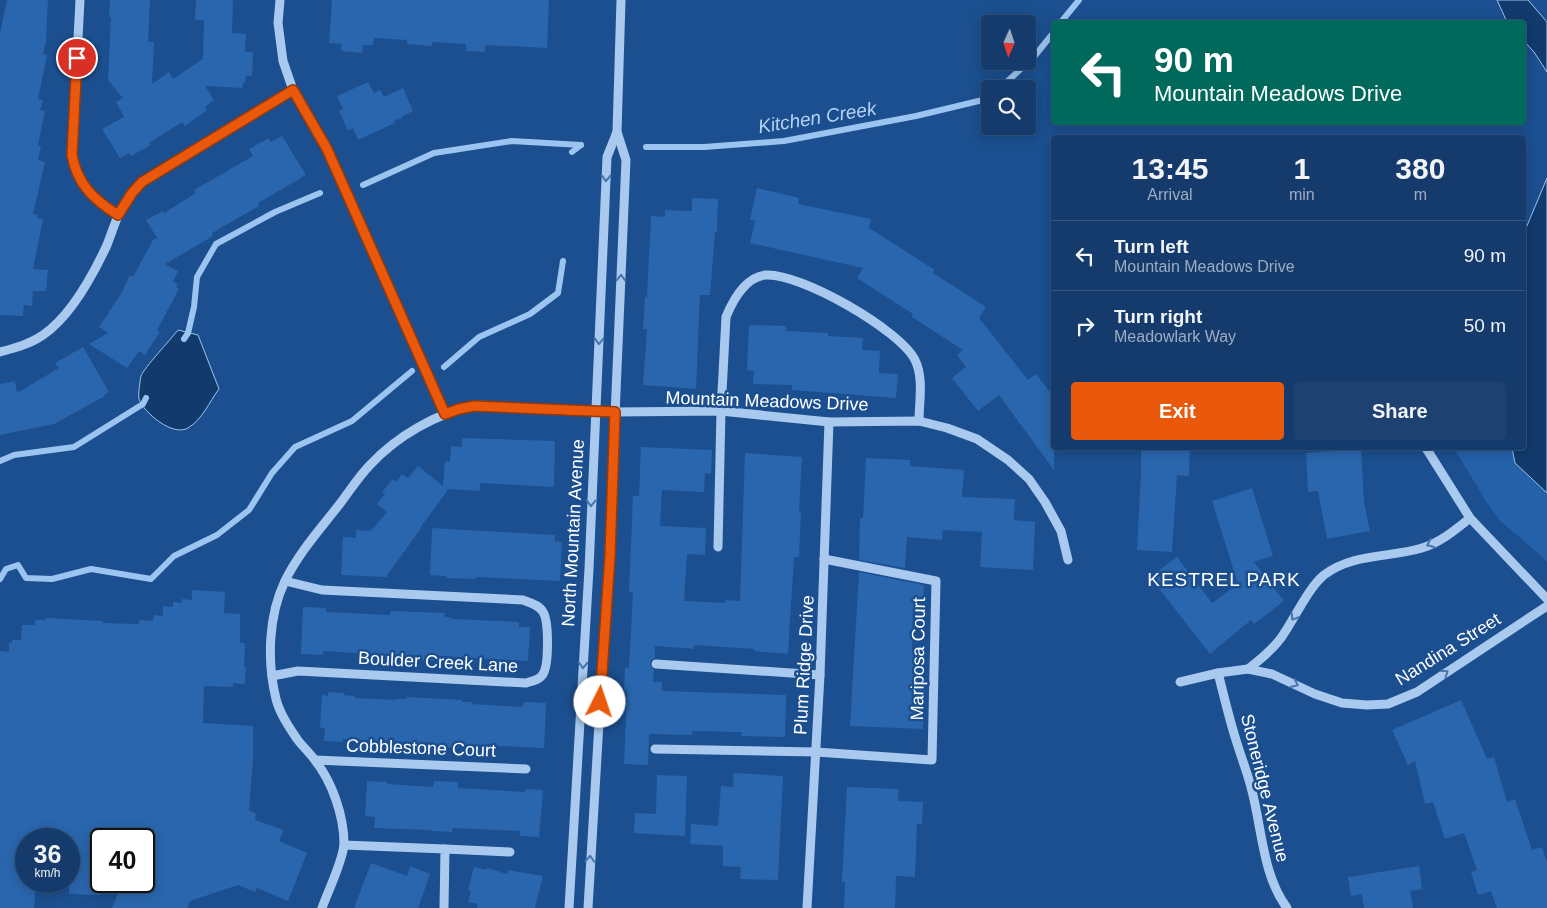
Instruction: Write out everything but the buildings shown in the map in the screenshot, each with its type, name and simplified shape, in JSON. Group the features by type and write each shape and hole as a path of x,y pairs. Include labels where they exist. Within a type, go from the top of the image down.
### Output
{"street":[{"path":"80,0 72,155 74,168 88,193 100,204 118,215"},
{"path":"280,0 278,23 283,61 293,90 327,149 445,414"},
{"name":"North Mountain Avenue","path":"569,908 589,569 607,158 617,132 621,0"},
{"path":"0,352 19,347 43,335 59,320 78,296 98,264 118,215 132,193 142,182 293,90"},
{"name":"North Mountain Avenue","path":"588,908 610,555 626,160 617,132"},
{"path":"718,547 721,412 726,317 732,303 745,286 754,279 766,275 785,277 803,283 835,298 895,336 916,361 920,378 919,421"},
{"name":"Mountain Meadows Drive","path":"322,908 337,870 344,845 336,798 315,760 286,722 276,701 270,647 275,608 285,581 303,552 369,465 390,445 445,414 474,406 596,412 721,412 830,422 919,421 947,428 977,439 1008,460 1022,473 1045,502 1061,531 1068,560"},
{"name":"Plum Ridge Drive","path":"807,908 820,675 830,422"},
{"path":"1427,450 1470,518 1547,599"},
{"path":"1248,669 1265,656 1280,639 1309,593 1323,576 1335,569 1370,556 1423,548 1446,537 1470,518"},
{"name":"Mariposa Court","path":"816,752 932,760 936,581 824,559"},
{"name":"Boulder Creek Lane","path":"272,676 298,671 526,683 537,680 543,675 546,666 547,625 543,612 535,604 524,600 322,590 285,581"},
{"name":"Nandina Street","path":"1180,682 1218,673 1248,669 1272,674 1315,694 1342,703 1388,704 1417,692 1547,606"},
{"path":"656,664 820,675"},
{"name":"Stoneridge Avenue","path":"1218,673 1236,742 1252,789 1262,834 1266,866 1279,897 1287,908"},
{"path":"655,748 816,752"},
{"name":"Cobblestone Court","path":"315,760 526,769"},
{"path":"344,845 510,852"},
{"path":"444,908 445,849"}],"shaded area":[{"path":"1497,0 1528,0 1547,22 1547,72 1526,43 1526,20 1506,20"},
{"path":"1547,178 1547,493 1515,463 1512,450 1526,450 1526,228"},
{"path":"178,330 198,335 219,389 198,420 182,430 167,426 153,417 139,399 139,388 143,372"},
{"path":"1547,344 1547,562 1500,521 1455,450 1526,450 1526,439"}],"waterway":[{"name":"Kitchen Creek","path":"1063,20 1079,0"},
{"name":"Kitchen Creek","path":"1009,80 1033,58 1051,36"},
{"name":"Kitchen Creek","path":"646,147 704,147 784,141 916,116 981,100"},
{"name":"Kitchen Creek","path":"363,185 434,153 512,141 581,145"},
{"name":"Kitchen Creek","path":"572,152 581,145"},
{"name":"Kitchen Creek","path":"184,339 188,333 194,307 197,277 216,244 275,212 320,193"},
{"path":"444,367 479,337 530,314 558,293 563,261"},
{"path":"0,579 6,569 18,565 26,578 52,579 91,569 151,579 174,556 217,535 249,510 272,473 295,447 352,421 412,371"},
{"name":"Kitchen Creek","path":"0,461 14,455 74,447 143,404 146,398"}],"district":[{"name":"KESTREL PARK","path":"1224,579"}],"route":[{"path":"77,58 72,155 74,168 80,182 100,204 118,215 132,193 142,182 293,90 327,149 445,414 474,406 615,412 610,555 600,702"}]}
